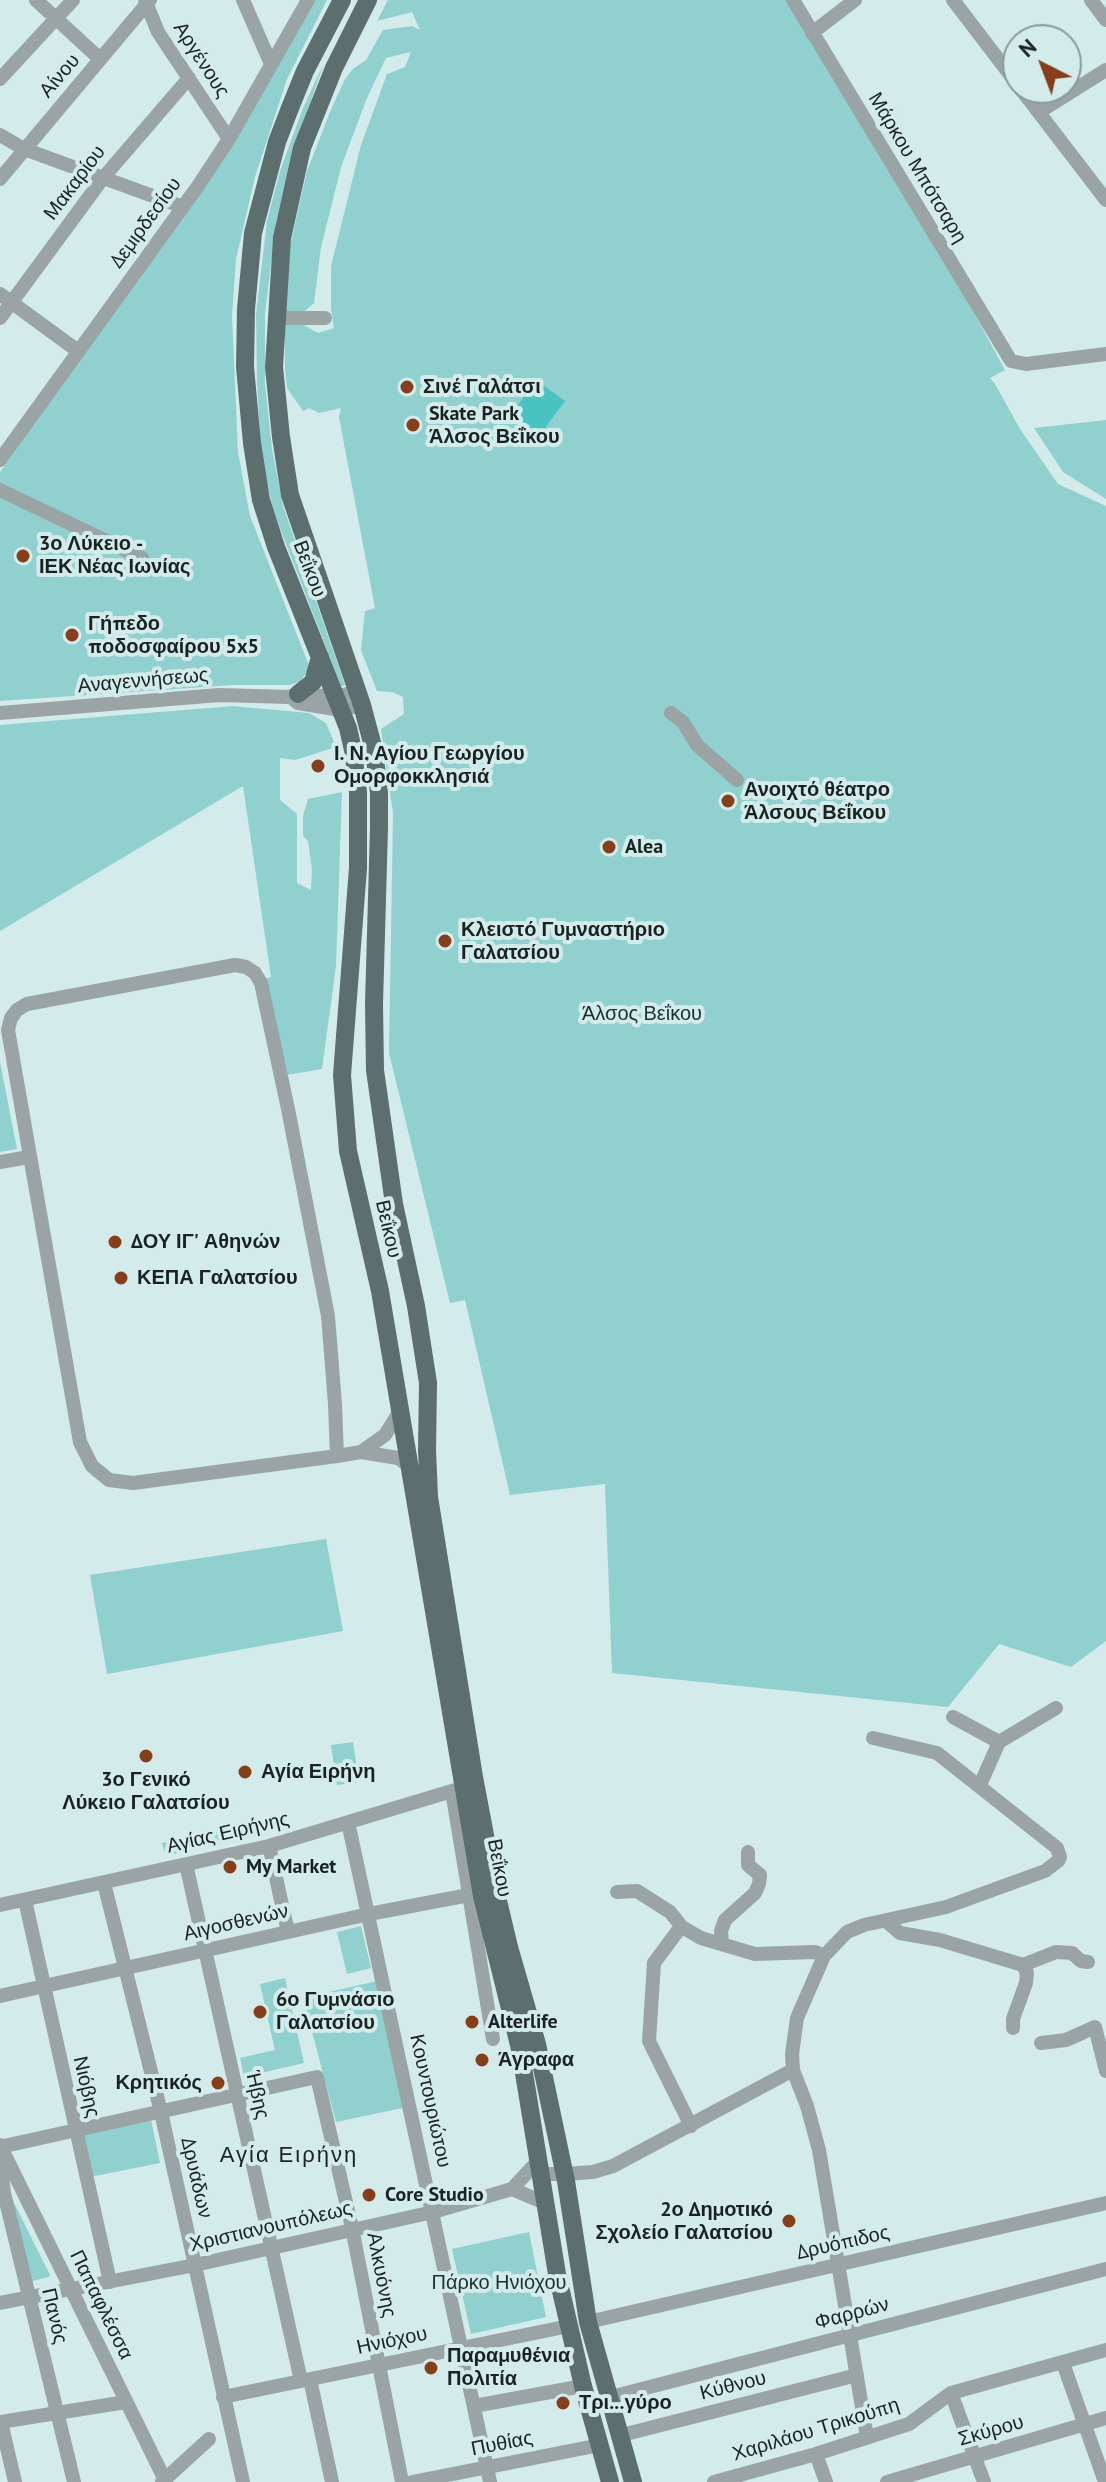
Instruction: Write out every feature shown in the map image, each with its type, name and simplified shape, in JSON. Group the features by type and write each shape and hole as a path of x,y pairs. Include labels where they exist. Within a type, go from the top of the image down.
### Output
{"main road":[{"name":"Βεΐκου","path":"342,0 305,71 277,142 253,233 246,309 245,367 261,500 276,547 348,728 358,792 358,868 343,1042 345,1126 380,1291 419,1516 457,1790 476,1896 520,2049 557,2274 583,2386 610,2482"},
{"name":"Βεΐκου","path":"368,0 334,68 302,148 282,238 274,367 290,495 360,698 374,750 379,793 375,1070 394,1204 416,1306 428,1383 429,1497 474,1777 495,1888 537,2044 565,2174 588,2322 633,2482"},
{"path":"356,22 379,0"},
{"path":"294,695 313,682 320,657"}],"street":[{"path":"36,0 100,59"},
{"path":"0,79 73,0"},
{"path":"243,0 271,64"},
{"name":"Δεμιρδεσίου","path":"0,460 229,139 308,0"},
{"name":"Μάρκου Μπότσαρη","path":"793,0 1007,356 1015,363 1026,364 1106,354"},
{"path":"812,33 855,0"},
{"path":"953,0 1002,64"},
{"path":"1091,0 1106,20"},
{"name":"Αίνου","path":"0,179 147,2"},
{"name":"Αργένους","path":"147,2 158,32 229,139"},
{"path":"1039,112 1106,70"},
{"name":"Μακαρίου","path":"0,318 6,298 189,78"},
{"path":"1033,104 1106,200"},
{"path":"0,135 24,149 183,207"},
{"path":"6,298 78,351"},
{"path":"275,318 325,318"},
{"path":"0,490 142,558"},
{"name":"Αναγεννήσεως","path":"0,713 219,695 294,695 338,703 360,698"},
{"path":"671,713 683,722 697,745 737,780"},
{"path":"337,1456 328,1316 288,1109 261,983 255,973 235,965 27,1004 17,1010 8,1030 80,1442 87,1460 97,1471 116,1482 133,1483 337,1456 361,1452 398,1458 408,1465"},
{"path":"0,1162 29,1157"},
{"path":"361,1452 385,1435 400,1411"},
{"path":"980,1785 999,1742 1056,1708"},
{"path":"953,1717 999,1742"},
{"path":"867,2437 819,2150 793,2070 797,2018 824,1956 847,1932 864,1925 946,1907 1045,1871 1058,1861 1057,1848 937,1753 873,1738"},
{"name":"Αγίας Ειρήνης","path":"0,1905 269,1846 457,1790"},
{"name":"Κουντουριώτου","path":"348,1822 489,2475"},
{"path":"269,1846 288,1932"},
{"path":"722,1943 721,1931 725,1920 755,1893 759,1884 760,1875 748,1865 748,1852"},
{"name":"Ήβης","path":"186,1864 271,2248 332,2482"},
{"name":"Δρυάδων","path":"104,1883 161,2112 243,2482"},
{"path":"617,1892 637,1891 670,1912 682,1927 701,1938 735,1950 755,1954 815,1952 824,1956"},
{"path":"476,1896 493,2039"},
{"name":"Αιγοσθενών","path":"0,1996 369,1914 476,1896"},
{"name":"Νιόβης","path":"25,1900 110,2282"},
{"path":"886,1921 900,1933 940,1940 1023,1965 1056,1952 1072,1953 1081,1961 1088,1962"},
{"path":"682,1927 654,1963 649,2041 691,2126"},
{"path":"1013,2028 1013,2019 1026,1983 1027,1973 1023,1965"},
{"path":"1041,2043 1066,2040 1095,2027 1106,2071"},
{"path":"545,2203 512,2189 538,2166 544,2173 565,2174 593,2172 613,2166 793,2070"},
{"name":"Αλκυόνης","path":"237,2095 317,2077 352,2228 402,2482"},
{"path":"2,2149 237,2095"},
{"name":"Παπαφλέσσα","path":"2,2149 164,2482"},
{"name":"Πανός","path":"2,2149 4,2193 74,2482"},
{"name":"Χριστιανουπόλεως","path":"0,2303 195,2265 433,2212 512,2189"},
{"name":"Δρυόπιδος","path":"588,2322 1106,2203"},
{"name":"Φαρρών","path":"607,2398 1106,2269"},
{"name":"Ηνιόχου","path":"223,2397 569,2326"},
{"name":"Χαριλάου Τρικούπη","path":"714,2482 909,2424 951,2393 1106,2350"},
{"path":"1063,2363 1103,2481"},
{"name":"Κύθνου","path":"618,2436 857,2375"},
{"path":"474,2406 583,2386"},
{"path":"951,2393 984,2482"},
{"path":"15,2482 0,2422 126,2402"},
{"name":"Σκύρου","path":"887,2482 1106,2418"},
{"path":"164,2482 209,2439"},
{"name":"Πυθίας","path":"412,2482 489,2475 600,2445"},
{"path":"816,2454 826,2482"}],"green space":[{"path":"314,0 327,0 287,79 255,177 236,259 232,316 238,452 250,516 310,668 299,682 289,685 233,685 0,701 0,472 196,197"},
{"name":"Άλσος Βεΐκου","path":"388,0 786,0 967,300 1005,370 990,378 1020,429 1058,484 1106,506 1106,1641 1071,1667 999,1644 948,1707 612,1673 605,1484 510,1495 465,1300 450,1303 389,1053 393,813 381,729 404,714 403,697 377,691 361,650 365,611 375,608 339,417 341,408 319,413 309,408 303,411 287,388 285,369 285,322 302,324 318,333 334,328 331,266 361,145 387,74 405,67 411,52 386,58 367,98 341,167 321,247 314,303 305,311 291,315 284,312 287,259 307,171 330,112 345,79 366,60 383,30 412,26 420,30 412,12 377,21"},
{"path":"324,63 293,152 276,222 265,314 265,384 272,449 283,506 345,685 341,686 273,510 261,451 257,383 256,314 267,221 280,171 303,108"},
{"path":"1106,420 1106,499 1063,472 1034,428"},
{"path":"233,706 309,713 326,723 336,747 295,760 280,758 280,800 297,814 297,883 311,890 308,841 303,836 303,816 308,799 342,792 336,966 322,1069 287,1075 265,979 271,977 243,786 0,931 0,725"},
{"path":"0,1062 17,1149 0,1152"},
{"path":"326,1539 343,1631 107,1674 90,1575"},
{"path":"353,1742 359,1782 337,1785 331,1745"},
{"path":"234,1827 240,1835 236,1841 170,1855 164,1851 162,1843"},
{"path":"361,1926 371,1968 347,1974 337,1932"},
{"path":"285,1978 304,2063 244,2077 240,2058 275,2050 260,1984"},
{"path":"377,1981 407,2107 336,2122 303,1998"},
{"path":"151,2120 160,2163 90,2177 81,2134"},
{"path":"11,2197 50,2275 49,2277 32,2281"},
{"name":"Πάρκο Ηνιόχου","path":"529,2232 546,2317 471,2334 452,2249"}],"shaded area":[{"path":"536,380 565,401 537,439 508,419"}],"place":[{"name":"Σινέ Γαλάτσι","path":"407,387"},
{"name":"Skate Park Άλσος Βεΐκου","path":"413,425"},
{"name":"3ο Λύκειο - ΙΕΚ Νέας Ιωνίας","path":"23,556"},
{"name":"Γήπεδο ποδοσφαίρου 5x5","path":"72,635"},
{"name":"Ι. Ν. Αγίου Γεωργίου Ομορφοκκλησιά","path":"318,766"},
{"name":"Ανοιχτό θέατρο Άλσους Βεΐκου","path":"728,801"},
{"name":"Alea","path":"609,847"},
{"name":"Κλειστό Γυμναστήριο Γαλατσίου","path":"445,941"},
{"name":"ΔΟΥ ΙΓ' Αθηνών","path":"115,1242"},
{"name":"ΚΕΠΑ Γαλατσίου","path":"121,1278"},
{"name":"3ο Γενικό Λύκειο Γαλατσίου","path":"146,1756"},
{"name":"Αγία Ειρήνη","path":"245,1772"},
{"name":"My Market","path":"230,1867"},
{"name":"6ο Γυμνάσιο Γαλατσίου","path":"260,2012"},
{"name":"Alterlife","path":"472,2022"},
{"name":"Άγραφα","path":"482,2060"},
{"name":"Κρητικός","path":"218,2083"},
{"name":"Core Studio","path":"369,2195"},
{"name":"2ο Δημοτικό Σχολείο Γαλατσίου","path":"789,2221"},
{"name":"Παραμυθένια Πολιτία","path":"431,2368"},
{"name":"Τρι...γύρο","path":"563,2403"}],"district":[{"name":"Αγία Ειρήνη","path":"289,2156"}]}
